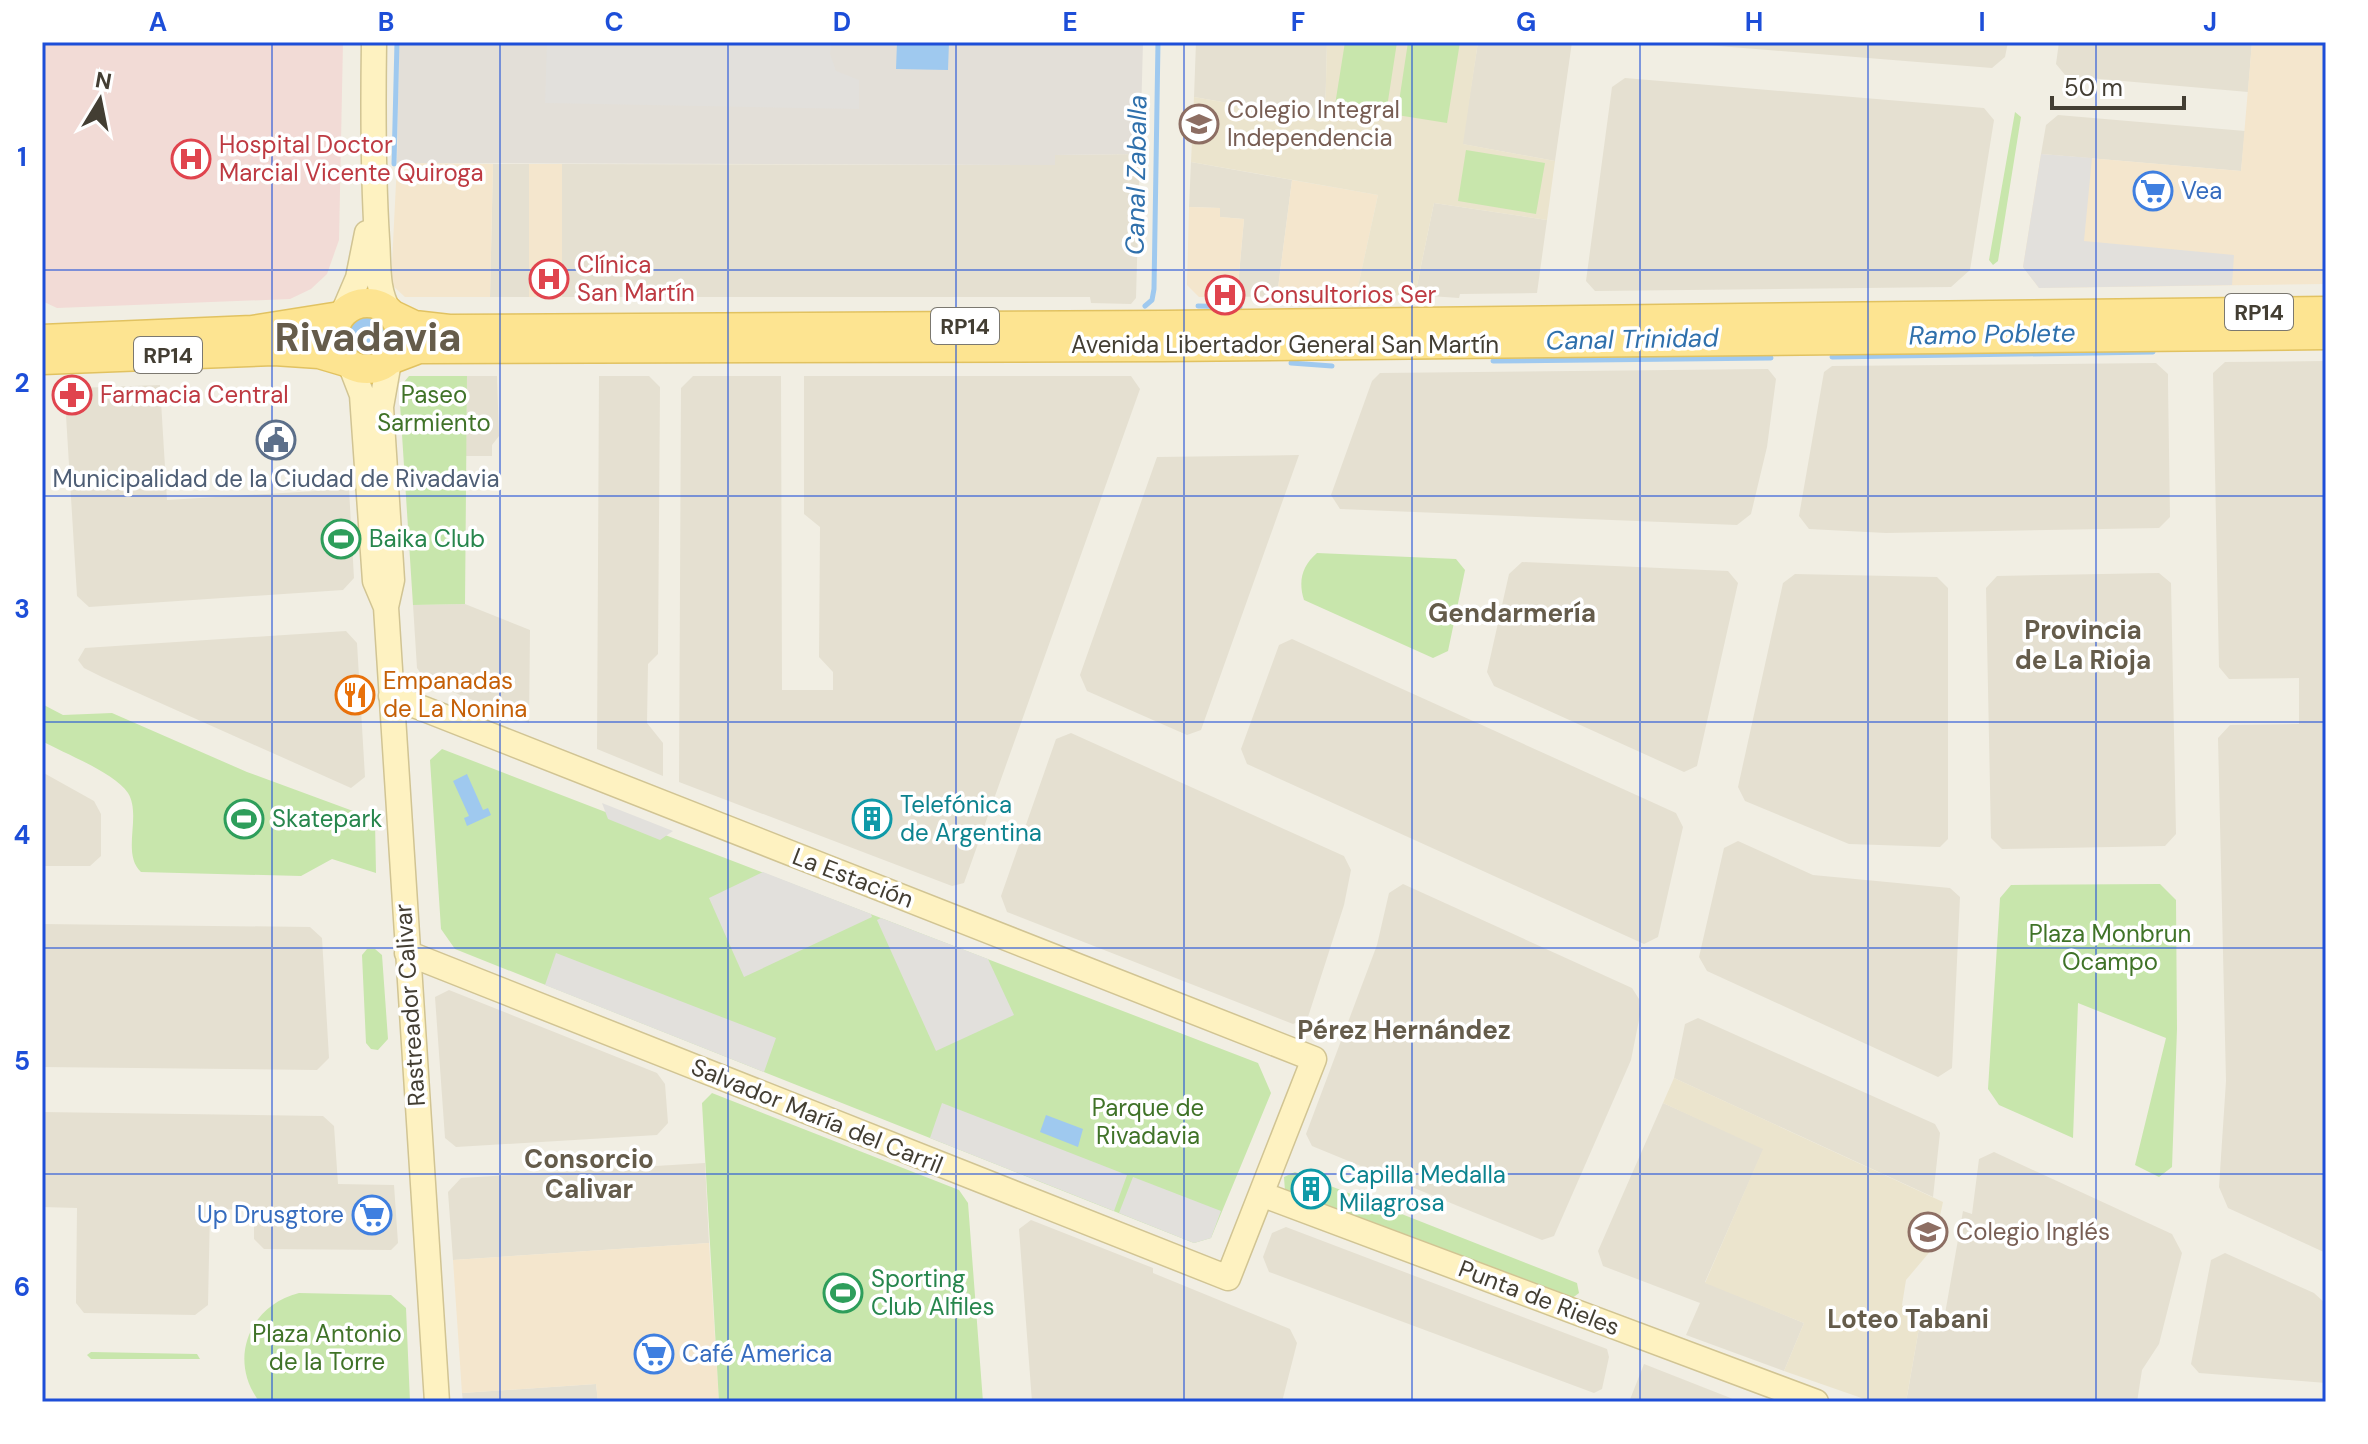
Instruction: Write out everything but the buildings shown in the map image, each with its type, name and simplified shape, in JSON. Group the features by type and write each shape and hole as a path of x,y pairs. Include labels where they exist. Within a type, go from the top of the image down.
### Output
{"main road":[{"path":"361,304 372,304 390,313 399,335 390,361 365,369 348,363 334,343 334,333 342,314 361,304"},
{"name":"Avenida Libertador General San Martín","path":"390,313 425,327 464,329 1164,325 2326,311"},
{"name":"RP14","path":"42,339 252,330 342,314"},
{"name":"Avenida Libertador General San Martín","path":"390,361 419,349 1163,347 2326,335"},
{"name":"RP14","path":"42,360 284,351 328,355 348,363"}],"street":[{"path":"374,42 373,179 379,288 390,313"},
{"path":"342,314 362,264 373,179"},
{"name":"Rastreador Calivar","path":"390,361 381,407 392,580 386,607 437,1402"},
{"name":"Rastreador Calivar","path":"348,363 362,395 375,581 386,607"},
{"name":"La Estación","path":"391,696 1314,1059 1261,1194"},
{"name":"Salvador María del Carril","path":"407,953 1228,1278 1261,1194"},
{"name":"Punta de Rieles","path":"1261,1194 1816,1402"}],"shaded area":[{"name":"Hospital Doctor Marcial Vicente Quiroga","path":"42,42 343,42 339,240 327,274 311,289 290,299 57,308 42,301"},
{"path":"399,42 1143,42 1140,154 1055,155 1055,165 397,163"},
{"path":"547,42 832,42 830,54 836,71 859,80 859,109 545,103"},
{"path":"1196,42 1327,42 1325,120 1194,97"},
{"path":"1327,42 1478,42 1463,144 1555,161 1547,220 1434,203 1415,295 1356,296 1378,195 1191,162 1194,97 1325,120"},
{"path":"1478,42 1572,42 1555,161 1462,144"},
{"path":"1670,42 2008,42 2005,57 1992,68"},
{"path":"2059,42 2252,42 2248,92 2066,76 2056,64"},
{"path":"2252,42 2326,42 2326,284 2039,288 2023,267 2041,154 2241,171"},
{"path":"1625,78 1984,108 1994,120 1970,270 1951,287 1595,291 1586,281 1612,87"},
{"path":"2058,115 2245,131 2241,171 2041,154 2046,125"},
{"path":"1140,154 1136,298 1131,304 1091,303 1090,297 562,297 562,164 1054,165 1055,155"},
{"path":"2041,154 2092,158 2084,241 2234,255 2232,285 2039,288 2023,267"},
{"path":"1191,162 1292,180 1277,296 1237,297 1244,219 1219,217 1220,208 1189,207"},
{"path":"397,163 493,164 490,297 405,297 391,284"},
{"path":"493,164 529,164 529,297 490,297"},
{"path":"529,164 562,164 562,297 529,297"},
{"path":"1292,180 1378,195 1356,296 1277,296"},
{"path":"1434,203 1547,220 1537,293 1460,294 1459,298 1415,295"},
{"path":"1189,207 1220,208 1220,217 1244,219 1237,297 1199,297 1187,285"},
{"path":"2326,361 2326,1253 2228,1208 2219,1187 2226,1081 2218,738 2230,725 2299,724 2299,678 2229,679 2219,667 2213,373 2225,362"},
{"path":"2156,363 2168,374 2170,517 2159,528 1886,533 1809,529 1799,516 1824,372 1832,366"},
{"path":"1768,369 1776,379 1767,447 1751,514 1737,525 1340,509 1331,495 1372,381 1380,373"},
{"path":"467,376 497,376 499,436 492,445 492,456 466,456"},
{"path":"599,376 649,376 660,387 658,654 648,664 647,723 663,743 663,776 597,749"},
{"path":"693,376 781,376 782,690 833,690 833,672 819,657 820,527 804,514 804,376 1131,376 1140,389 964,883 952,886 679,782 681,388"},
{"path":"160,385 167,500 349,489 354,578 343,590 89,607 77,596 65,399 76,388"},
{"path":"1299,455 1201,730 1187,735 1087,691 1080,675 1157,457"},
{"path":"1522,562 1728,571 1738,583 1697,766 1684,772 1494,686 1487,672 1509,574"},
{"path":"2159,573 2171,583 2176,834 2165,846 2002,849 1991,838 1986,588 1997,576"},
{"path":"1795,574 1937,577 1948,588 1948,839 1940,847 1849,844 1745,801 1738,787 1783,583"},
{"path":"465,604 530,630 529,723 426,681 417,668 413,605"},
{"path":"346,631 357,643 365,777 351,788 102,677 84,668 78,660 85,648"},
{"path":"1292,639 1676,813 1683,827 1658,937 1644,944 1247,764 1241,749 1279,645"},
{"path":"1071,733 1344,856 1351,870 1344,905 1308,1017 1293,1024 1007,912 1001,896 1056,739"},
{"path":"42,772 94,801 101,814 101,856 90,866 42,866"},
{"path":"602,803 673,831 660,840 608,819"},
{"path":"1738,841 1813,875 1950,888 1960,897 1952,1068 1938,1077 1707,971 1699,957 1724,848"},
{"path":"763,872 872,917 744,977 709,898"},
{"path":"1403,884 1632,988 1639,999 1640,1015 1631,1060 1554,1236 1542,1240 1312,1146 1306,1134 1377,945 1389,893"},
{"path":"881,918 988,959 1014,1015 936,1051 877,920"},
{"path":"42,924 310,927 322,938 329,1058 317,1070 42,1067"},
{"path":"556,953 776,1038 764,1072 545,985"},
{"path":"449,990 657,1073 665,1084 668,1123 657,1135 456,1147 445,1138 435,997"},
{"path":"1698,1018 1935,1124 1940,1133 1933,1197 1674,1078 1685,1024"},
{"name":"Colegio Inglés","path":"1674,1078 1943,1202 1933,1248 1906,1280 1902,1305 1919,1328 1906,1402 1873,1402 1784,1371 1804,1323 1705,1283 1763,1149 1663,1103"},
{"path":"942,1103 1127,1175 1114,1211 930,1138"},
{"path":"1663,1103 1764,1148 1705,1282 1804,1323 1784,1371 1686,1335 1700,1303 1603,1266 1598,1251"},
{"path":"42,1112 323,1116 334,1126 338,1184 394,1185 398,1243 391,1250 264,1249 254,1239 254,1210 210,1209 208,1305 195,1315 84,1313 76,1303 77,1208 42,1207"},
{"path":"1994,1152 2172,1234 2182,1253 2159,1344 2142,1370 2137,1402 1906,1402 1919,1328 1942,1331 1963,1211 1972,1214 1979,1159"},
{"path":"705,1163 709,1243 453,1260 448,1192 461,1178"},
{"path":"1133,1177 1221,1211 1211,1238 1194,1243 1119,1213"},
{"path":"1031,1220 1153,1268 1153,1273 1290,1329 1297,1343 1282,1402 1032,1402 1019,1229"},
{"path":"1286,1227 1607,1349 1609,1357 1602,1389 1594,1393 1269,1272 1263,1257 1272,1233"},
{"path":"709,1243 719,1402 598,1402 596,1384 462,1393 453,1260"},
{"path":"2225,1253 2314,1293 2326,1304 2326,1383 2199,1373 2191,1364 2211,1260"},
{"path":"1644,1364 1728,1397 1739,1402 1629,1402"},
{"path":"596,1384 598,1402 463,1402 462,1393"}],"green space":[{"path":"1345,42 1397,42 1386,114 1335,105"},
{"path":"1408,42 1460,42 1447,123 1397,115"},
{"path":"2015,112 2021,117 1998,261 1993,265 1989,260"},
{"path":"1466,150 1545,163 1536,214 1458,201"},
{"name":"Paseo Sarmiento","path":"409,376 467,376 465,604 413,605 399,388"},
{"path":"1317,553 1456,559 1465,570 1448,651 1433,658 1304,600 1301,586 1303,574"},
{"path":"42,704 63,715 112,713 247,772 372,818 375,821 376,873 332,859 301,876 141,872 132,855 133,812 128,793 101,771 42,741"},
{"name":"Parque de Rivadavia","path":"442,749 1258,1063 1271,1093 1211,1238 1194,1243 455,949 441,929 430,760"},
{"name":"Plaza Monbrun Ocampo","path":"2160,884 2176,900 2177,1029 2172,1167 2159,1177 2135,1165 2166,1038 2078,1003 2073,1138 1999,1105 1988,1089 2000,898 2011,885"},
{"path":"367,949 375,949 382,955 388,1039 378,1050 371,1049 366,1043 362,955"},
{"name":"Sporting Club Alfiles","path":"712,1093 959,1190 968,1203 983,1402 719,1402 702,1103"},
{"path":"1295,1172 1577,1283 1579,1293 1571,1299 1285,1191 1284,1177"},
{"name":"Plaza Antonio de la Torre","path":"299,1293 391,1295 406,1308 410,1402 258,1400 249,1384 245,1367 249,1335 268,1309 282,1299"},
{"path":"91,1352 197,1354 200,1359 91,1359 87,1355"}],"water":[{"path":"897,42 949,42 948,70 896,69"},
{"path":"369,316 383,322 389,336 383,350 369,356 355,350 349,336 355,322"},
{"path":"467,774 483,810 488,808 491,815 467,826 464,818 469,816 453,781"},
{"path":"1046,1115 1083,1129 1078,1147 1040,1132"}],"waterway":[{"path":"394,164 397,42"},
{"name":"Canal Zaballa","path":"1145,306 1152,300 1154,289 1158,42"},
{"name":"Canal Trinidad","path":"1198,306 1240,307"},
{"name":"Ramo Poblete","path":"1832,357 2153,352"},
{"name":"Canal Trinidad","path":"1493,361 1771,358"},
{"name":"Canal Trinidad","path":"1291,363 1332,366"}],"place":[{"name":"Colegio Integral Independencia","path":"1199,124"},
{"name":"Hospital Doctor Marcial Vicente Quiroga","path":"191,159"},
{"name":"Vea","path":"2153,191"},
{"name":"Clínica San Martín","path":"549,279"},
{"name":"Consultorios Ser","path":"1225,295"},
{"name":"Farmacia Central","path":"72,395"},
{"name":"Municipalidad de la Ciudad de Rivadavia","path":"276,440"},
{"name":"Baika Club","path":"341,539"},
{"name":"Empanadas de La Nonina","path":"355,695"},
{"name":"Skatepark","path":"244,819"},
{"name":"Telefónica de Argentina","path":"872,819"},
{"name":"Capilla Medalla Milagrosa","path":"1311,1189"},
{"name":"Up Drusgtore","path":"372,1215"},
{"name":"Colegio Inglés","path":"1928,1232"},
{"name":"Sporting Club Alfiles","path":"843,1293"},
{"name":"Café America","path":"654,1354"}],"district":[{"name":"Rivadavia","path":"368,337"},
{"name":"Gendarmería","path":"1512,613"},
{"name":"Provincia de La Rioja","path":"2083,645"},
{"name":"Pérez Hernández","path":"1404,1030"},
{"name":"Consorcio Calivar","path":"589,1174"},
{"name":"Loteo Tabani","path":"1908,1319"}]}
